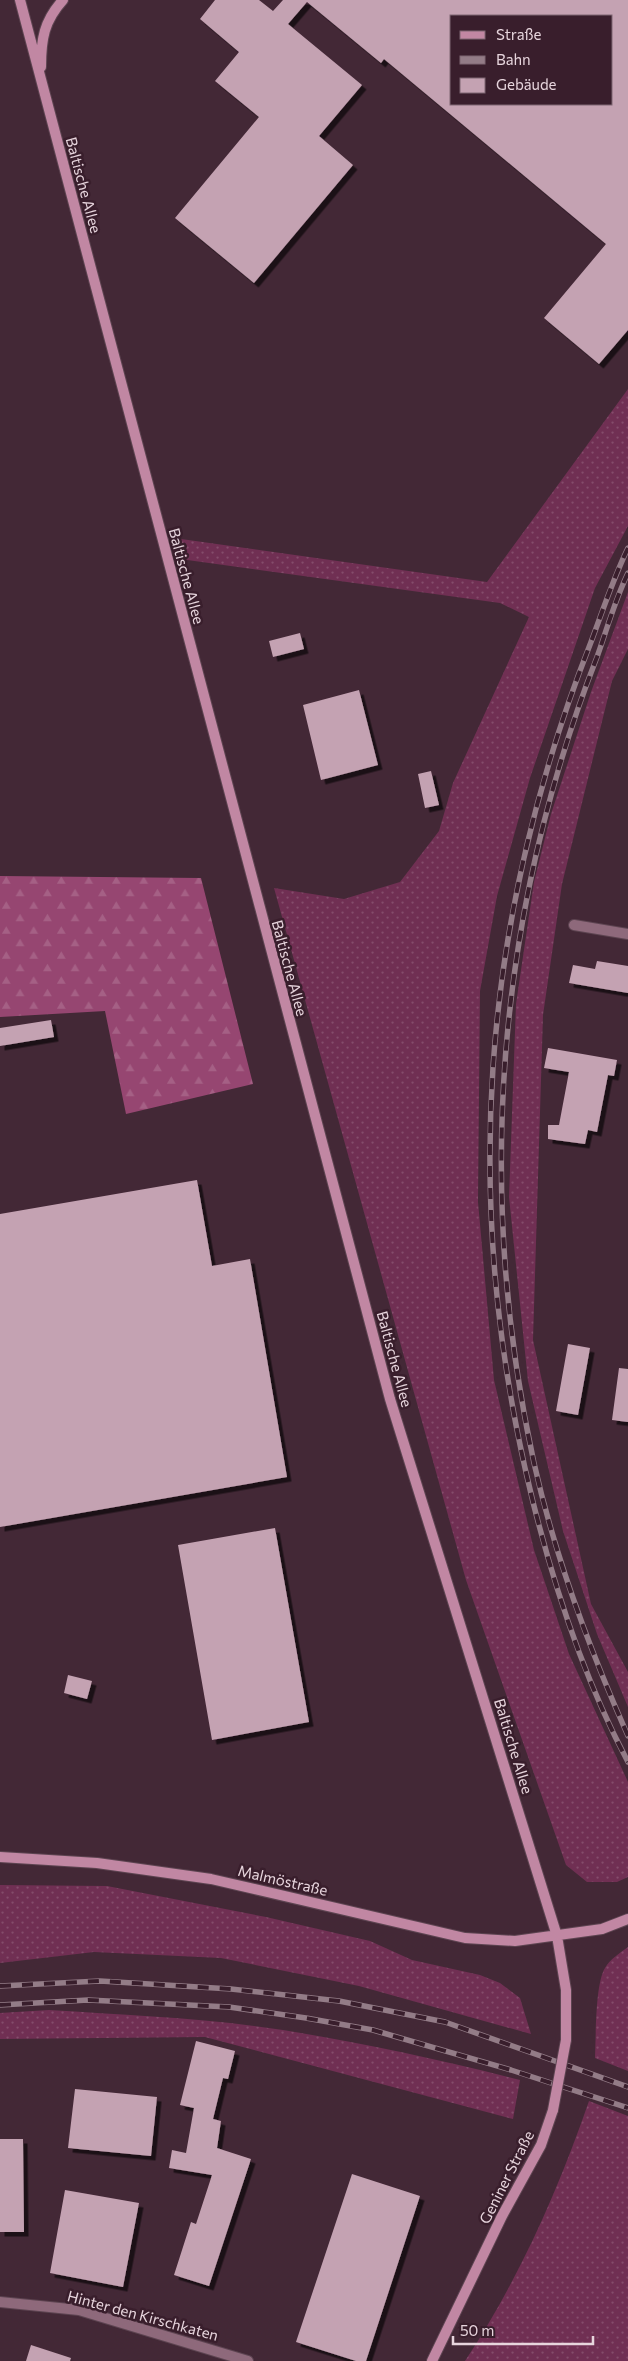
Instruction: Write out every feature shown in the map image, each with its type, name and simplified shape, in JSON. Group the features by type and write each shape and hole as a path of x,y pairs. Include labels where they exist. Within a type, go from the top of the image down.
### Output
{"main road":[{"name":"Baltische Allee","path":"20,0 390,1398 557,1936"},
{"path":"40,78 44,28 54,10 63,0"},
{"name":"Malmöstraße","path":"0,1857 97,1863 210,1878 465,1938 515,1942 602,1929 628,1919"},
{"name":"Geniner Straße","path":"432,2361 502,2216 541,2145 553,2110 566,2040 566,1990 557,1936"}],"street":[{"path":"574,925 628,934"},
{"name":"Hinter den Kirschkaten","path":"0,2302 79,2310 248,2361"}],"shaded area":[{"path":"628,389 628,526 595,588 530,778 497,896 480,991 478,1202 494,1380 534,1550 569,1654 628,1782 628,1877 617,1882 587,1882 566,1865 466,1580 274,888 344,899 400,882 439,831 453,783 529,617 500,603 180,559 174,538 487,582"},
{"path":"628,592 628,649 612,681 562,884 543,1015 533,1340 591,1604 628,1672 628,1707 597,1634 563,1531 528,1381 509,1197 516,1004 534,882 551,814 591,692"},
{"path":"0,1885 107,1886 266,1917 370,1941 412,1960 480,1975 500,1983 520,1998 531,2034 359,1986 221,1958 94,1952 0,1963"},
{"path":"628,1947 628,2071 595,2058 599,1986 605,1968 615,1956"},
{"path":"49,2010 166,2017 254,2026 343,2040 402,2052 520,2080 513,2119 205,2037 0,2039 0,2013"},
{"path":"589,2101 628,2116 628,2361 465,2361 502,2299 535,2235 564,2168"}],"green space":[{"path":"0,876 201,878 253,1084 126,1114 105,1011 0,1017"}],"building":[{"path":"215,0 259,0 273,11 283,0 628,0 628,330 599,364 544,318 606,244 384,59 381,63 307,2 288,24 362,85 319,136 353,165 254,283 175,218 259,117 215,81 239,52 200,19"},
{"path":"300,633 304,649 273,657 269,641"},
{"path":"359,690 378,765 321,780 303,705"},
{"path":"431,771 439,805 425,808 418,774"},
{"path":"597,961 628,966 628,993 569,983 573,965 595,969"},
{"path":"51,1020 54,1037 0,1046 0,1028"},
{"path":"548,1048 617,1060 614,1076 608,1075 597,1132 588,1130 585,1144 548,1139 548,1125 559,1125 569,1072 544,1068"},
{"path":"197,1180 212,1266 250,1259 287,1477 0,1527 0,1214"},
{"path":"568,1344 590,1348 578,1415 556,1411"},
{"path":"619,1368 628,1369 628,1422 612,1420"},
{"path":"275,1528 309,1722 212,1740 178,1545"},
{"path":"68,1675 92,1681 87,1699 64,1693"},
{"path":"196,2041 235,2051 228,2079 223,2078 213,2119 221,2121 217,2148 251,2159 209,2286 174,2275 191,2222 196,2224 212,2175 169,2168 172,2150 186,2153 194,2108 180,2105"},
{"path":"75,2089 157,2097 151,2156 68,2148"},
{"path":"0,2139 23,2139 24,2232 0,2232"},
{"path":"352,2174 420,2196 366,2361 356,2361 296,2342"},
{"path":"65,2190 139,2203 123,2287 50,2273"},
{"path":"31,2345 71,2358 70,2361 26,2361"}],"railway":[{"path":"628,548 608,595 554,748 525,854 505,960 493,1067 490,1175 496,1283 510,1392 533,1502 561,1602 573,1635 598,1700 628,1762"},
{"path":"628,573 615,604 563,755 536,854 517,954 506,1055 501,1157 505,1259 516,1361 534,1463 552,1533 574,1602 628,1736"},
{"path":"0,1986 100,1981 231,1989 339,2001 445,2022 628,2087"},
{"path":"0,2005 88,2000 229,2007 306,2018 373,2030 511,2070 628,2108"}]}
